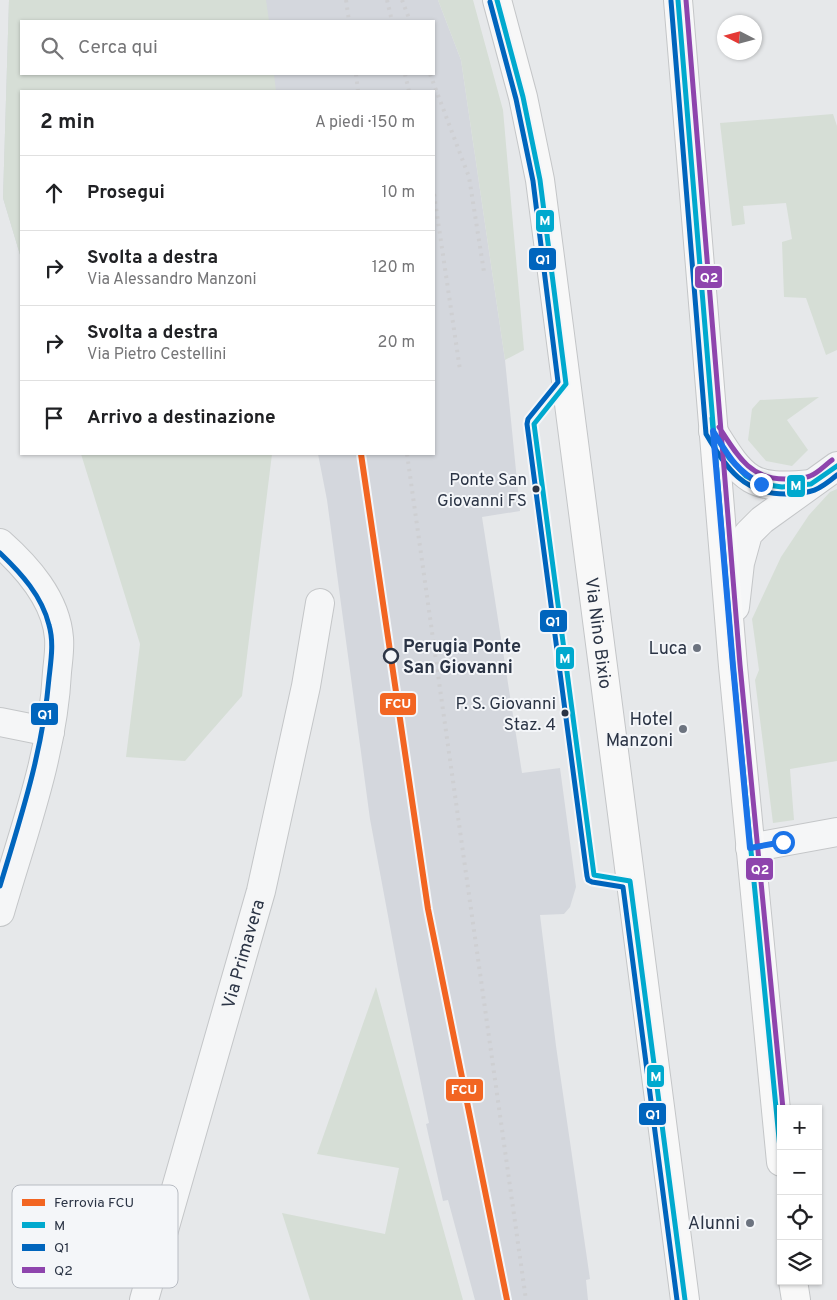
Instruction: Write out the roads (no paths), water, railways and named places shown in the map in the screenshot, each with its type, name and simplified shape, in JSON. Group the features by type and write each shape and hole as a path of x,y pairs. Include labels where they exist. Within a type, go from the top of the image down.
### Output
{"main road":[{"name":"Via Nino Bixio","path":"497,0 523,97 540,180 685,1300"},
{"path":"678,0 733,666 780,1150"},
{"path":"789,1300 791,1285"},
{"path":"793,1285 796,1300"}],"street":[{"path":"713,431 730,458 746,476 761,484 782,487 812,484"},
{"path":"733,666 735,606 740,562 748,534 762,520 837,466"},
{"path":"0,543 18,559 44,592 59,637 56,692 46,754 0,912"},
{"name":"Via Primavera","path":"177,1185 261,891 306,686 320,603"},
{"path":"0,722 50,732"},
{"path":"750,848 837,832"}],"railway":[{"path":"346,0 349,20"},
{"path":"387,0 392,20"},
{"path":"402,0 410,20"},
{"path":"356,75 358,90"},
{"path":"405,75 409,90"},
{"path":"430,75 469,177 484,272"},
{"path":"435,201 460,370"},
{"path":"407,455 526,1300"}],"rail line":[{"name":"FCU","path":"361,455 428,909 507,1300"}],"place":[{"name":"Ponte San Giovanni FS","path":"536,489"},
{"name":"Luca","path":"697,648"},
{"name":"Perugia Ponte San Giovanni","path":"391,656"},
{"name":"P. S. Giovanni Staz. 4","path":"565,713"},
{"name":"Hotel Manzoni","path":"683,729"},
{"name":"Alunni","path":"750,1223"}]}
